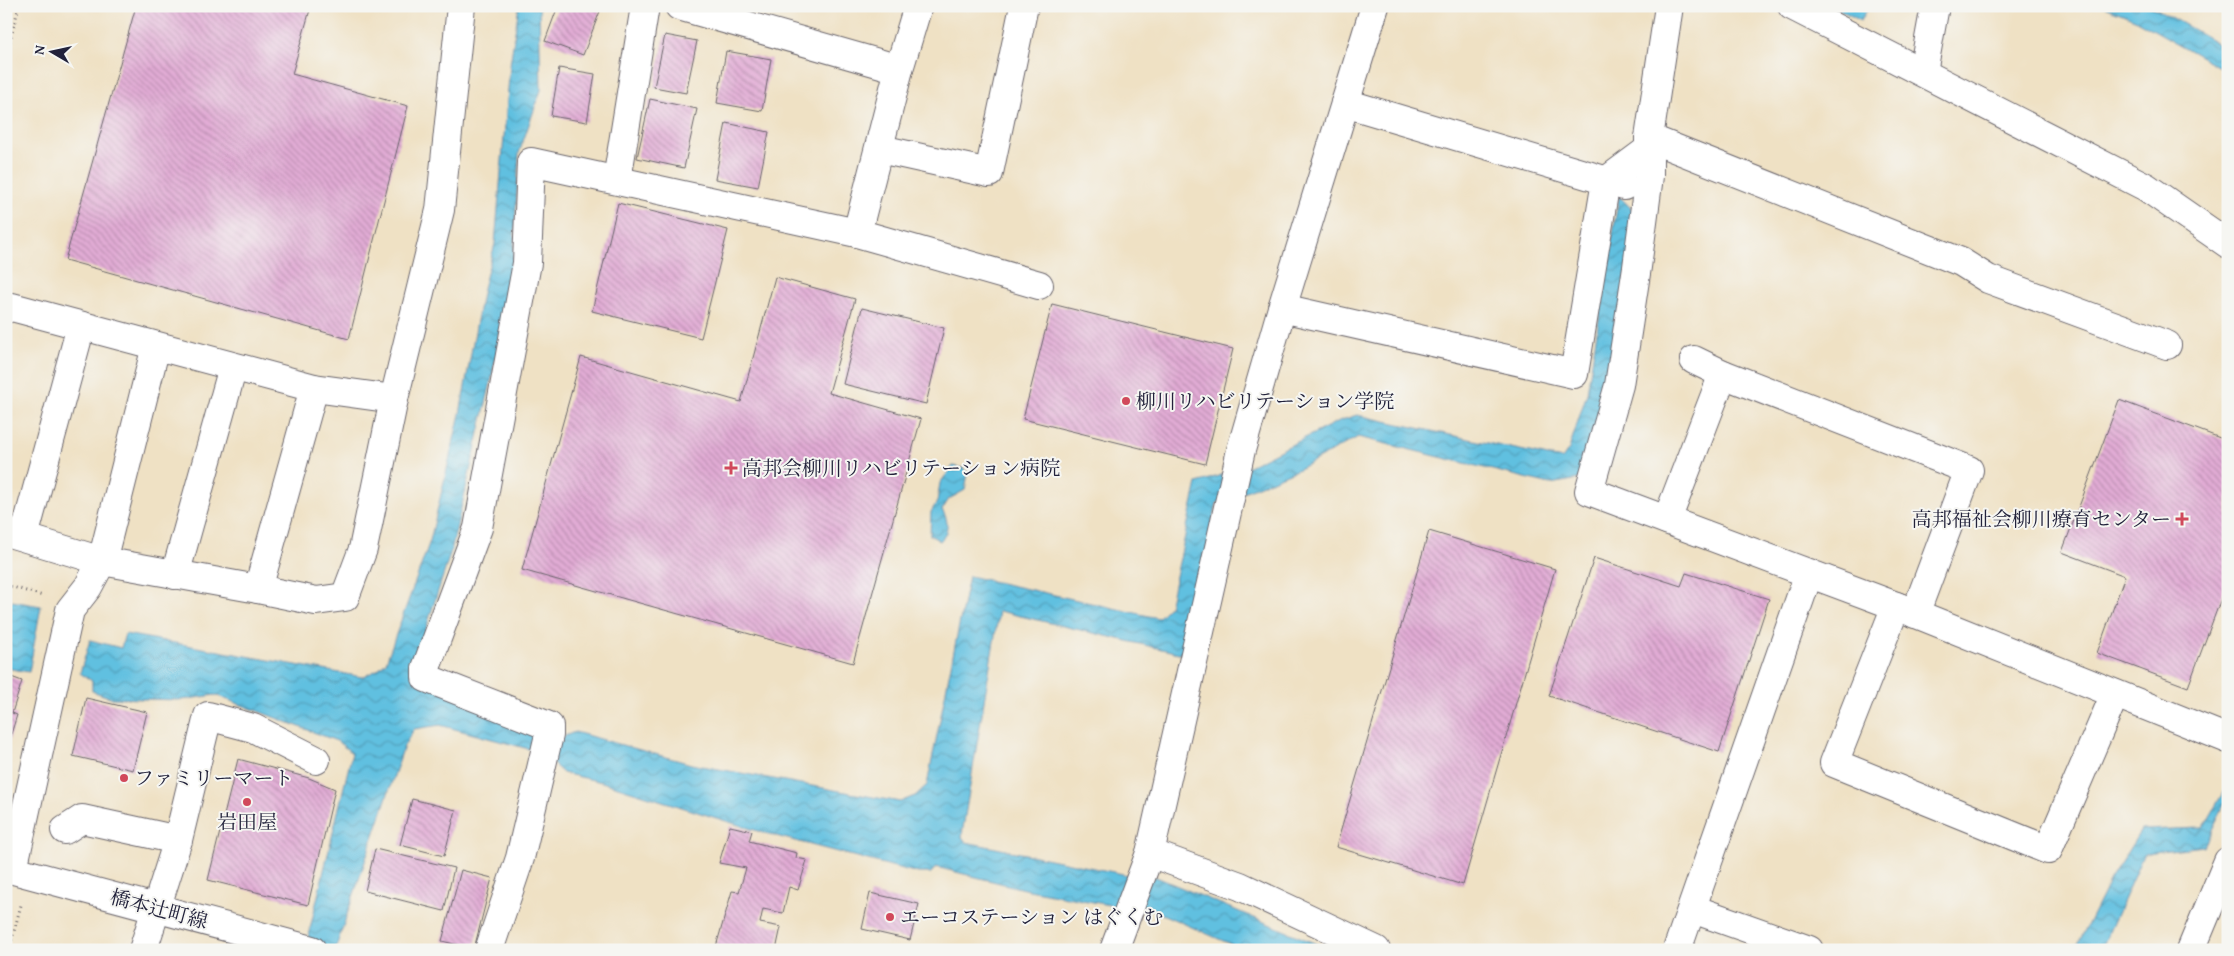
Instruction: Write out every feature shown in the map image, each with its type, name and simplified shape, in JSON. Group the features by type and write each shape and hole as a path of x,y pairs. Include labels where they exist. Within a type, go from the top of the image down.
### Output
{"street":[{"path":"81,326 15,535 102,561 175,575 316,601 345,597 363,549 394,399 440,210 461,6"},
{"path":"617,180 645,6"},
{"path":"679,6 900,69"},
{"path":"857,233 918,6"},
{"path":"880,149 989,173 1024,6"},
{"path":"1114,950 1146,862 1241,450 1282,308 1375,6"},
{"path":"1669,6 1649,144 1647,192 1619,385 1589,491 1905,610 2228,739"},
{"path":"1792,6 2146,187 2228,244"},
{"path":"1923,72 1935,6"},
{"path":"1345,103 1647,192"},
{"path":"1282,308 1574,374 1606,181 1649,144"},
{"path":"1649,144 1961,262 1988,279 2166,345"},
{"path":"489,950 520,858 544,761 549,726 426,678 426,668 478,528 527,263 530,162 857,233 1038,285"},
{"path":"6,309 12,307 314,388 394,399"},
{"path":"10,868 60,604 88,588 102,561 156,346"},
{"path":"1694,360 1723,374 1969,470 1834,763 2048,850 2115,694"},
{"path":"175,575 233,367"},
{"path":"1667,520 1723,374"},
{"path":"258,589 314,388"},
{"path":"1677,950 1693,909 1809,573"},
{"path":"143,950 178,840 208,716 253,728 316,760"},
{"path":"64,830 82,819 178,840"},
{"path":"2191,950 2228,861"},
{"path":"1146,862 1240,886 1376,950"},
{"name":"橋本辻町線","path":"10,868 305,948"},
{"path":"1693,909 1808,950"}],"path":[{"path":"6,56 20,6"},
{"path":"6,585 60,604"},
{"path":"9,950 22,902"}],"water":[{"path":"519,6 539,6 541,90 519,153 513,263 491,382 451,551 413,669 555,740 575,732 691,764 900,802 915,796 927,785 969,576 1158,618 1169,607 1197,483 1249,466 1339,421 1357,415 1562,459 1569,449 1587,393 1619,196 1635,212 1608,403 1579,479 1550,484 1358,437 1299,469 1217,503 1183,654 999,611 963,828 962,837 966,842 1128,875 1156,877 1331,950 1244,950 1146,907 1120,907 1024,889 936,867 931,873 918,873 761,832 602,782 563,773 540,752 440,725 414,729 404,746 335,950 305,950 352,753 337,741 215,695 181,700 112,698 92,691 92,681 80,673 90,640 121,648 125,634 362,677 377,670 386,662 430,541 460,414 483,288 495,244 510,65"},
{"path":"1833,6 1869,6 1861,21"},
{"path":"2101,6 2151,6 2157,9 2228,49 2228,72 2131,17"},
{"path":"953,466 963,468 968,473 965,490 949,499 942,510 947,526 945,534 940,541 930,535 931,512 937,502 940,483"},
{"path":"6,600 41,606 29,672 6,668"},
{"path":"2228,784 2228,797 2204,846 2144,853 2101,950 2075,950 2110,880 2141,830 2203,828"}],"building":[{"path":"136,6 311,6 292,74 408,106 349,339 65,260"},
{"path":"558,6 602,6 583,55 545,41"},
{"path":"665,35 697,41 686,93 654,87"},
{"path":"726,51 771,59 762,111 717,103"},
{"path":"559,68 595,74 587,122 551,116"},
{"path":"650,99 697,109 684,168 637,158"},
{"path":"726,123 769,132 758,187 715,179"},
{"path":"618,203 728,230 701,338 592,311"},
{"path":"775,277 855,299 829,393 921,419 853,663 522,570 581,357 741,402"},
{"path":"1052,304 1233,349 1205,464 1023,419"},
{"path":"862,308 944,328 926,404 843,384"},
{"path":"2119,400 2228,441 2228,580 2188,687 2097,653 2125,576 2062,552"},
{"path":"1429,531 1555,569 1463,885 1336,847"},
{"path":"1594,558 1681,586 1686,573 1769,599 1719,752 1549,696"},
{"path":"6,675 22,681 12,713 17,715 7,747"},
{"path":"86,698 147,712 133,770 73,756"},
{"path":"238,759 309,778 335,789 308,905 208,880"},
{"path":"412,799 456,810 444,856 400,845"},
{"path":"730,826 752,831 749,841 797,853 796,858 807,860 798,890 789,887 783,913 763,909 760,923 781,927 776,950 715,950 732,891 739,892 746,868 719,863"},
{"path":"375,849 454,868 444,911 365,891"},
{"path":"461,870 492,878 474,949 442,941"},
{"name":"エーコステーション はぐくむ","path":"870,893 919,904 910,940 862,929"}],"place":[{"name":"柳川リハビリテーション学院","path":"1126,401"},
{"name":"高邦会柳川リハビリテーション病院","path":"731,468"},
{"name":"高邦福祉会柳川療育センター","path":"2182,519"},
{"name":"ファミリーマート","path":"124,778"},
{"name":"岩田屋","path":"247,802"},
{"name":"エーコステーション はぐくむ","path":"890,917"}]}
